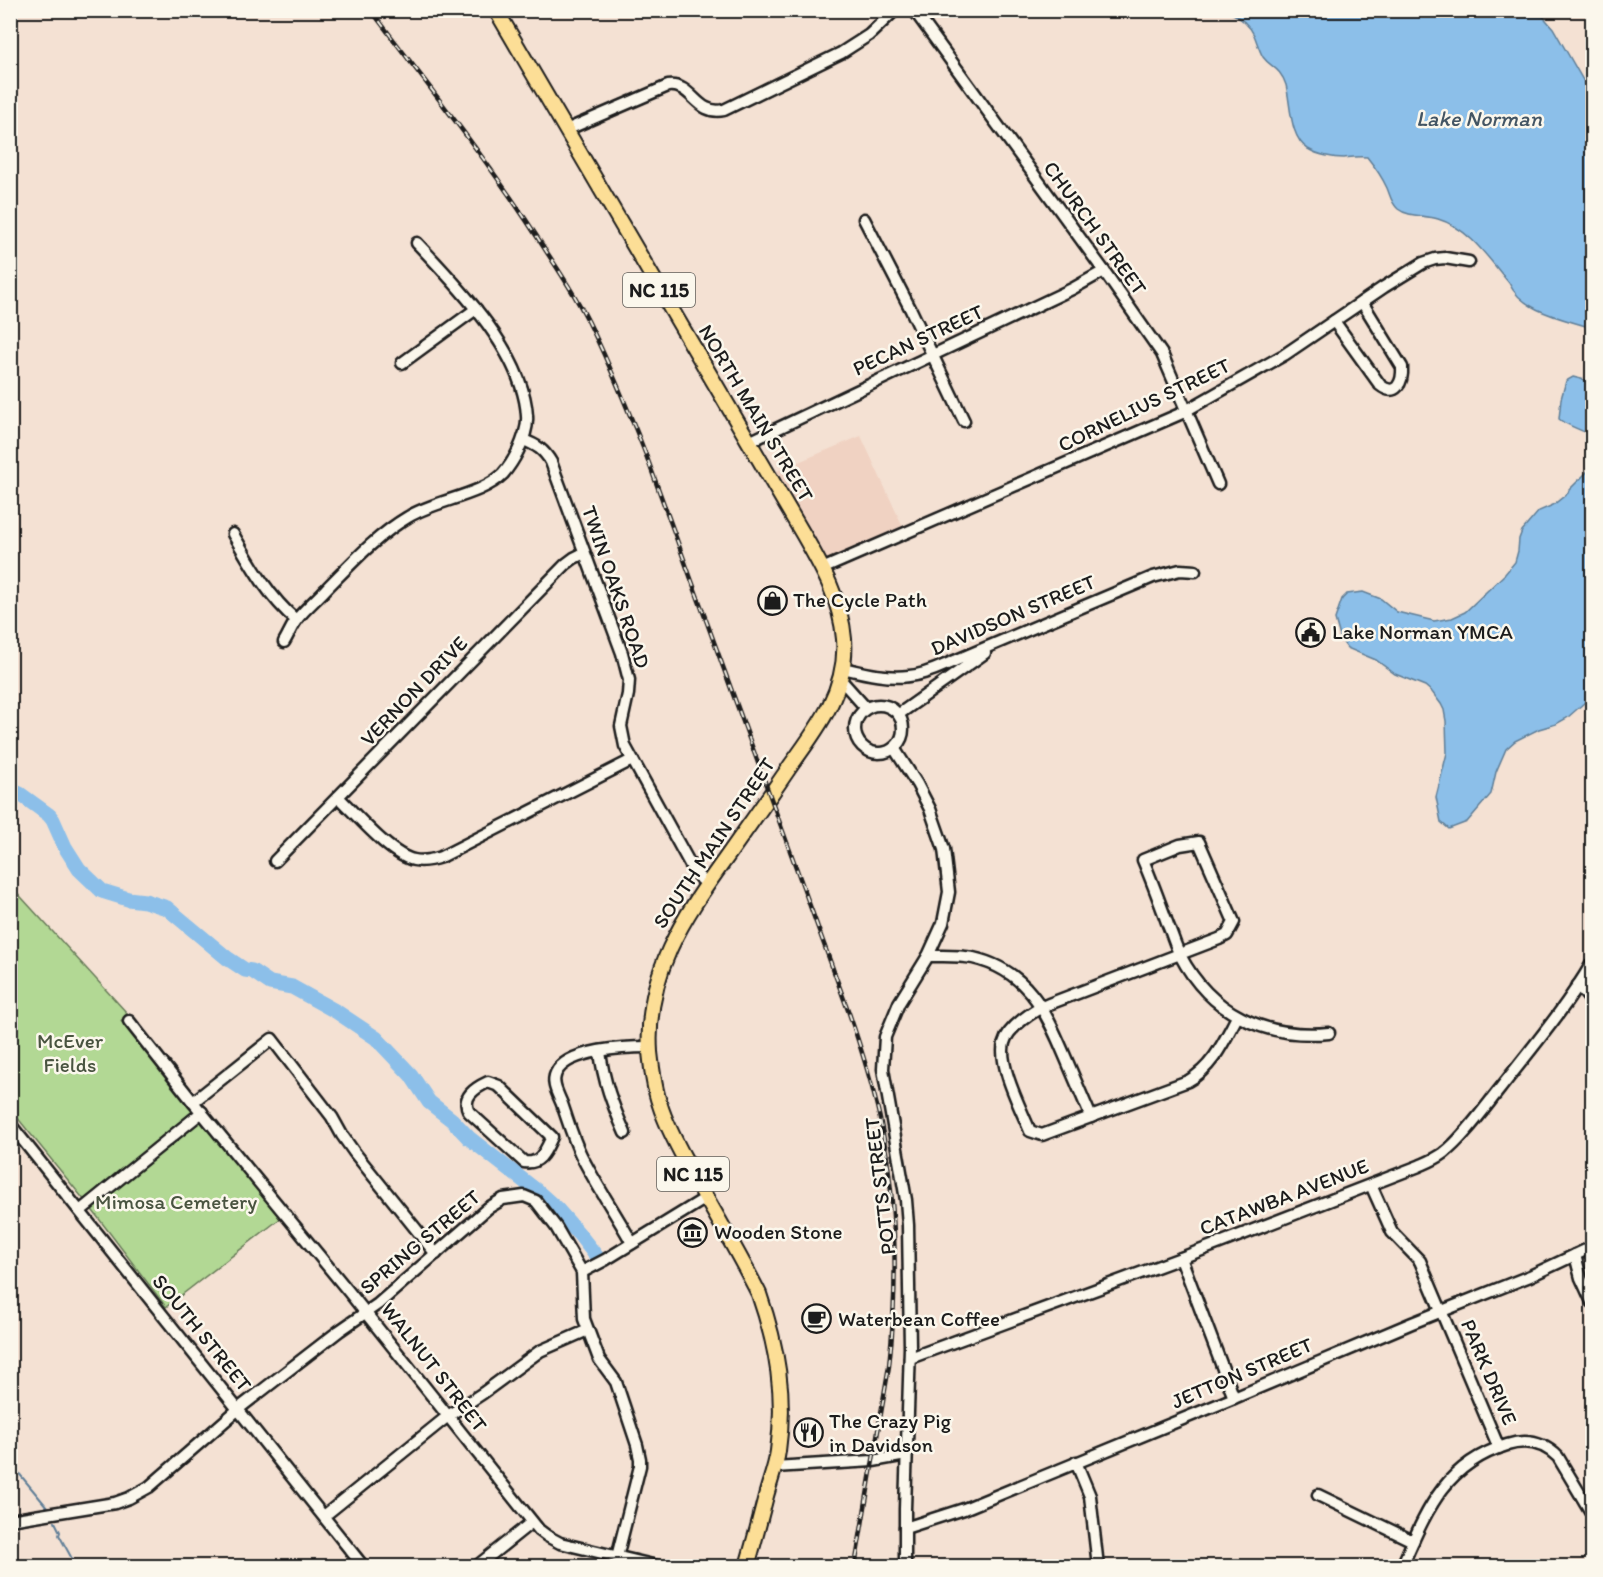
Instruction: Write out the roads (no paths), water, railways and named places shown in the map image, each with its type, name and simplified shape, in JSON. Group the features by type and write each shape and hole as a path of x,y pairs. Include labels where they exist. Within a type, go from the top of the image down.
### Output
{"main road":[{"name":"NORTH MAIN STREET","path":"496,10 749,442 834,594 840,612 844,640 842,674 829,708 798,756"},
{"name":"SOUTH MAIN STREET","path":"747,1566 778,1451 781,1403 779,1371 759,1294 674,1139 660,1107 654,1082 650,1029 654,998 663,963 679,929 707,884 798,756"}],"street":[{"path":"566,130 668,86 682,88 705,109 724,110 841,53 869,35 896,10"},
{"name":"CHURCH STREET","path":"914,10 1162,354 1218,484"},
{"path":"864,219 963,421"},
{"path":"285,642 296,620 364,550 394,525 411,515 476,490 502,474 512,462 523,440 527,418 525,395 514,366 476,309 417,243"},
{"name":"CORNELIUS STREET","path":"822,569 1186,410 1284,355 1423,263 1445,258 1468,262"},
{"name":"PECAN STREET","path":"749,442 1072,289 1104,271"},
{"path":"1334,321 1380,385 1389,389 1400,384 1403,376 1402,367 1362,302"},
{"path":"402,363 476,309"},
{"name":"TWIN OAKS ROAD","path":"523,440 538,446 551,462 628,674 629,686 621,726 625,746 691,866 707,884"},
{"path":"233,534 255,573 284,609 296,620"},
{"name":"VERNON DRIVE","path":"275,861 566,564 584,553"},
{"name":"DAVIDSON STREET","path":"842,674 888,676 922,674 1153,577 1180,570 1195,571"},
{"path":"899,714 1002,641"},
{"path":"842,674 866,708"},
{"path":"880,704 899,714 903,732 894,748 875,753 866,750 858,743 855,724 858,715 866,708 880,704"},
{"name":"POTTS STREET","path":"894,748 930,809 944,849 949,892 943,923 928,956 899,1003 885,1037 883,1069 908,1216 910,1358 904,1566"},
{"path":"338,797 398,854 413,860 424,861 441,856 632,760"},
{"path":"1237,1017 1213,1059 1195,1078 1152,1096 1041,1135 1030,1131 1004,1065 1004,1043 1011,1030 1042,1007 1180,954 1227,935 1234,922 1199,842 1180,845 1143,860 1180,954 1202,988 1237,1017 1255,1025 1279,1032 1329,1033"},
{"path":"928,956 975,958 995,965 1021,983 1042,1007 1051,1023 1091,1117"},
{"name":"CATAWBA AVENUE","path":"910,1358 1371,1185 1419,1166 1445,1152 1488,1104 1536,1043 1593,963"},
{"path":"1578,986 1593,1002"},
{"name":"WALNUT STREET","path":"129,1021 366,1312 532,1522 547,1536 560,1543 657,1566"},
{"path":"193,1102 272,1039 327,1110 354,1152 436,1254"},
{"path":"632,1243 587,1166 554,1082 556,1072 575,1058 600,1051 650,1047"},
{"path":"600,1051 613,1106 625,1133"},
{"path":"552,1137 500,1086 488,1082 471,1093 466,1100 469,1112 525,1162 537,1161 552,1137 571,1129"},
{"path":"80,1211 202,1112"},
{"name":"SOUTH STREET","path":"10,1124 363,1566"},
{"name":"PARK DRIVE","path":"1371,1185 1392,1232 1420,1261 1499,1448"},
{"name":"SPRING STREET","path":"10,1520 115,1503 149,1486 238,1410 330,1338 378,1304 488,1208 503,1199 524,1196 536,1201 547,1214 582,1272 584,1319 599,1359 613,1376 620,1392 637,1445 640,1466 617,1557"},
{"path":"582,1272 706,1198"},
{"name":"JETTON STREET","path":"905,1528 964,1509 1530,1276 1593,1247"},
{"path":"1575,1255 1581,1278 1593,1302"},
{"path":"1181,1258 1234,1398"},
{"path":"324,1516 448,1416 540,1351 588,1330"},
{"path":"1402,1566 1432,1504 1447,1482 1468,1463 1511,1444 1531,1442 1552,1451 1593,1514"},
{"path":"774,1467 873,1461 906,1455"},
{"path":"1076,1462 1090,1496 1098,1566"},
{"path":"1318,1495 1413,1541"},
{"path":"477,1566 532,1522"}],"water":[{"name":"Lake Norman","path":"1535,10 1553,28 1592,96 1592,328 1545,313 1524,301 1515,293 1486,255 1459,229 1438,219 1412,215 1398,209 1392,202 1381,176 1367,157 1335,157 1308,149 1302,144 1294,128 1284,79 1263,57 1249,27 1228,11"},
{"path":"1573,377 1592,379 1592,436 1559,419 1566,381"},
{"path":"1592,463 1592,696 1567,718 1515,741 1506,749 1496,772 1491,794 1467,822 1449,829 1441,822 1436,797 1447,753 1444,710 1425,686 1395,674 1376,660 1347,648 1341,640 1335,619 1342,599 1347,594 1363,592 1381,599 1397,612 1434,621 1452,618 1465,612 1515,562 1522,531 1539,511 1553,505 1568,493"}],"waterway":[{"path":"10,790 20,794 49,815 79,869 102,891 167,908 227,958 245,970 252,971 270,983 292,987 337,1012 376,1038 411,1075 429,1102 452,1120 469,1138 556,1208 597,1257"},
{"path":"10,1466 17,1471 47,1507"},
{"path":"55,1522 60,1532 59,1535 76,1566"}],"railway":[{"path":"371,10 507,191 571,291 599,344 646,455 862,1052 886,1150 893,1211 895,1273 889,1366 855,1566"}],"place":[{"name":"The Cycle Path","path":"772,600"},
{"name":"Lake Norman YMCA","path":"1311,632"},
{"name":"Wooden Stone","path":"693,1232"},
{"name":"Waterbean Coffee","path":"817,1319"},
{"name":"The Crazy Pig in Davidson","path":"808,1433"}],"park label":[{"name":"McEver Fields","path":"70,1053"},
{"name":"Mimosa Cemetery","path":"176,1202"}]}
